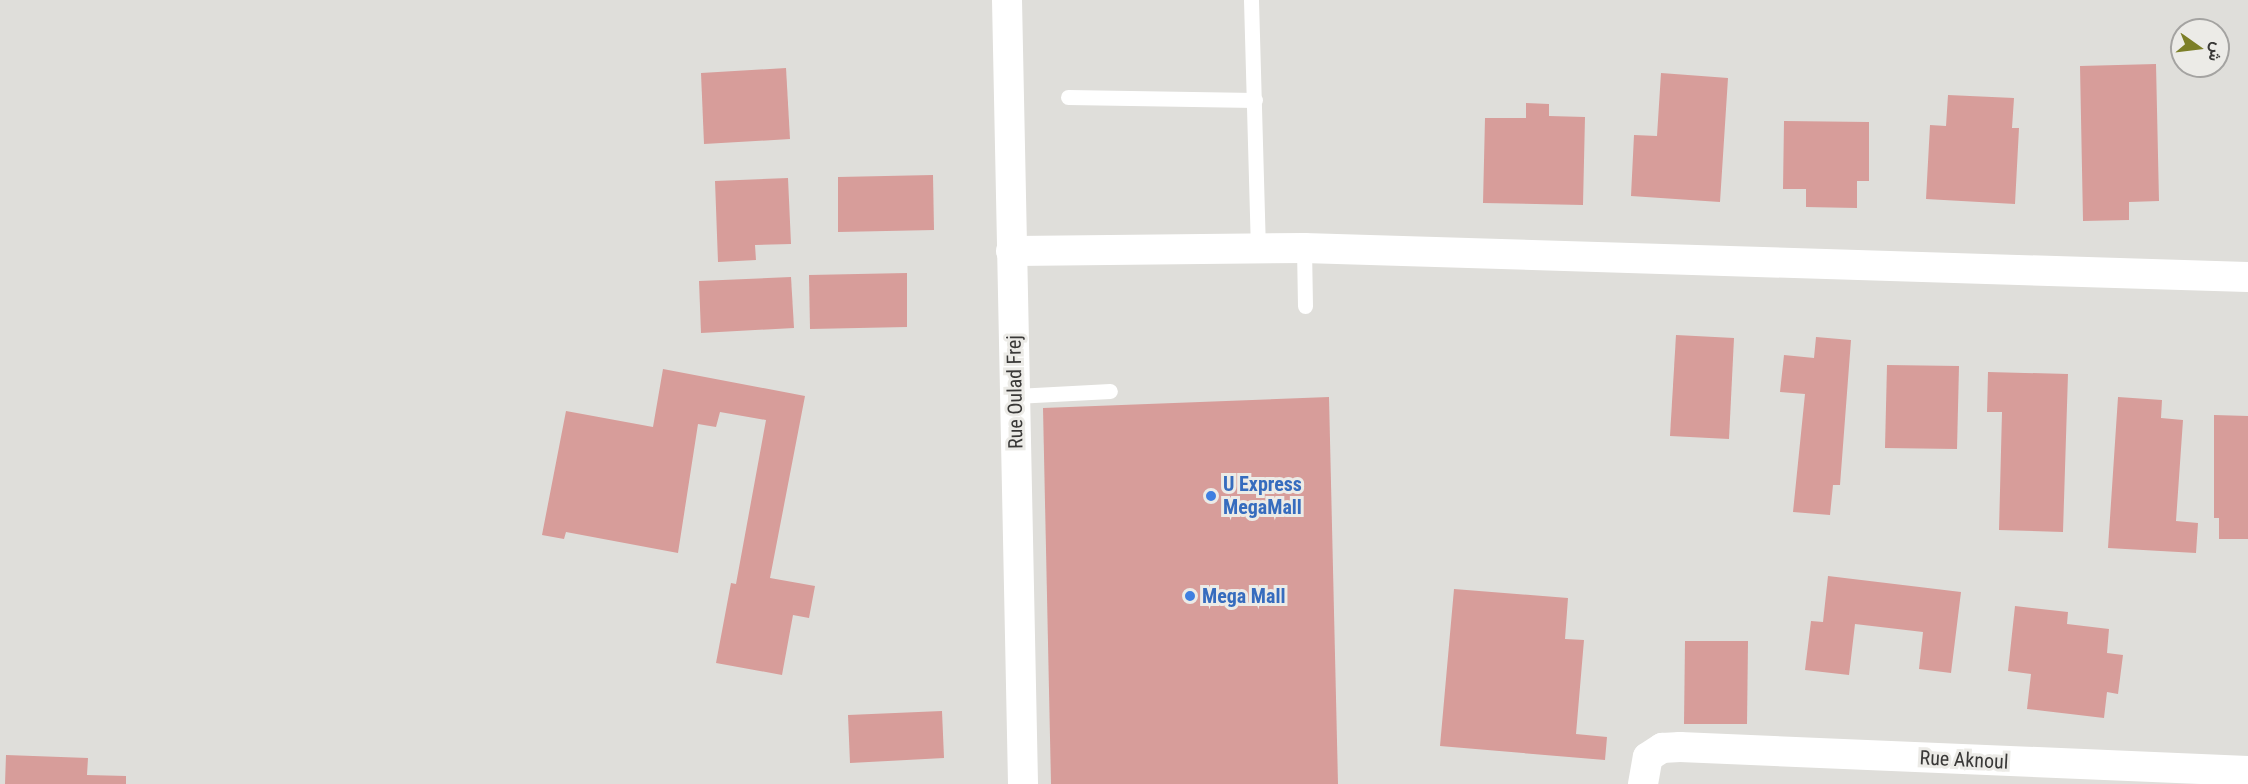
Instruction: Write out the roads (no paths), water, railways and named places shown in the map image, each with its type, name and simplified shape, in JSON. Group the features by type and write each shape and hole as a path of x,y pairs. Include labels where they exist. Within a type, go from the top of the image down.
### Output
{"street":[{"name":"Rue Oulad Frej","path":"1007,0 1023,784"},
{"path":"1011,251 1304,248 2248,276"},
{"name":"Rue Aknoul","path":"1643,784 1648,757 1662,748 1680,747 2248,771"}],"lane":[{"path":"1251,0 1258,249"},
{"path":"1068,97 1255,100"},
{"path":"1304,248 1305,306"},
{"path":"1015,396 1110,391"}],"place":[{"name":"U Express MegaMall","path":"1211,496"},
{"name":"Mega Mall","path":"1190,596"}]}
